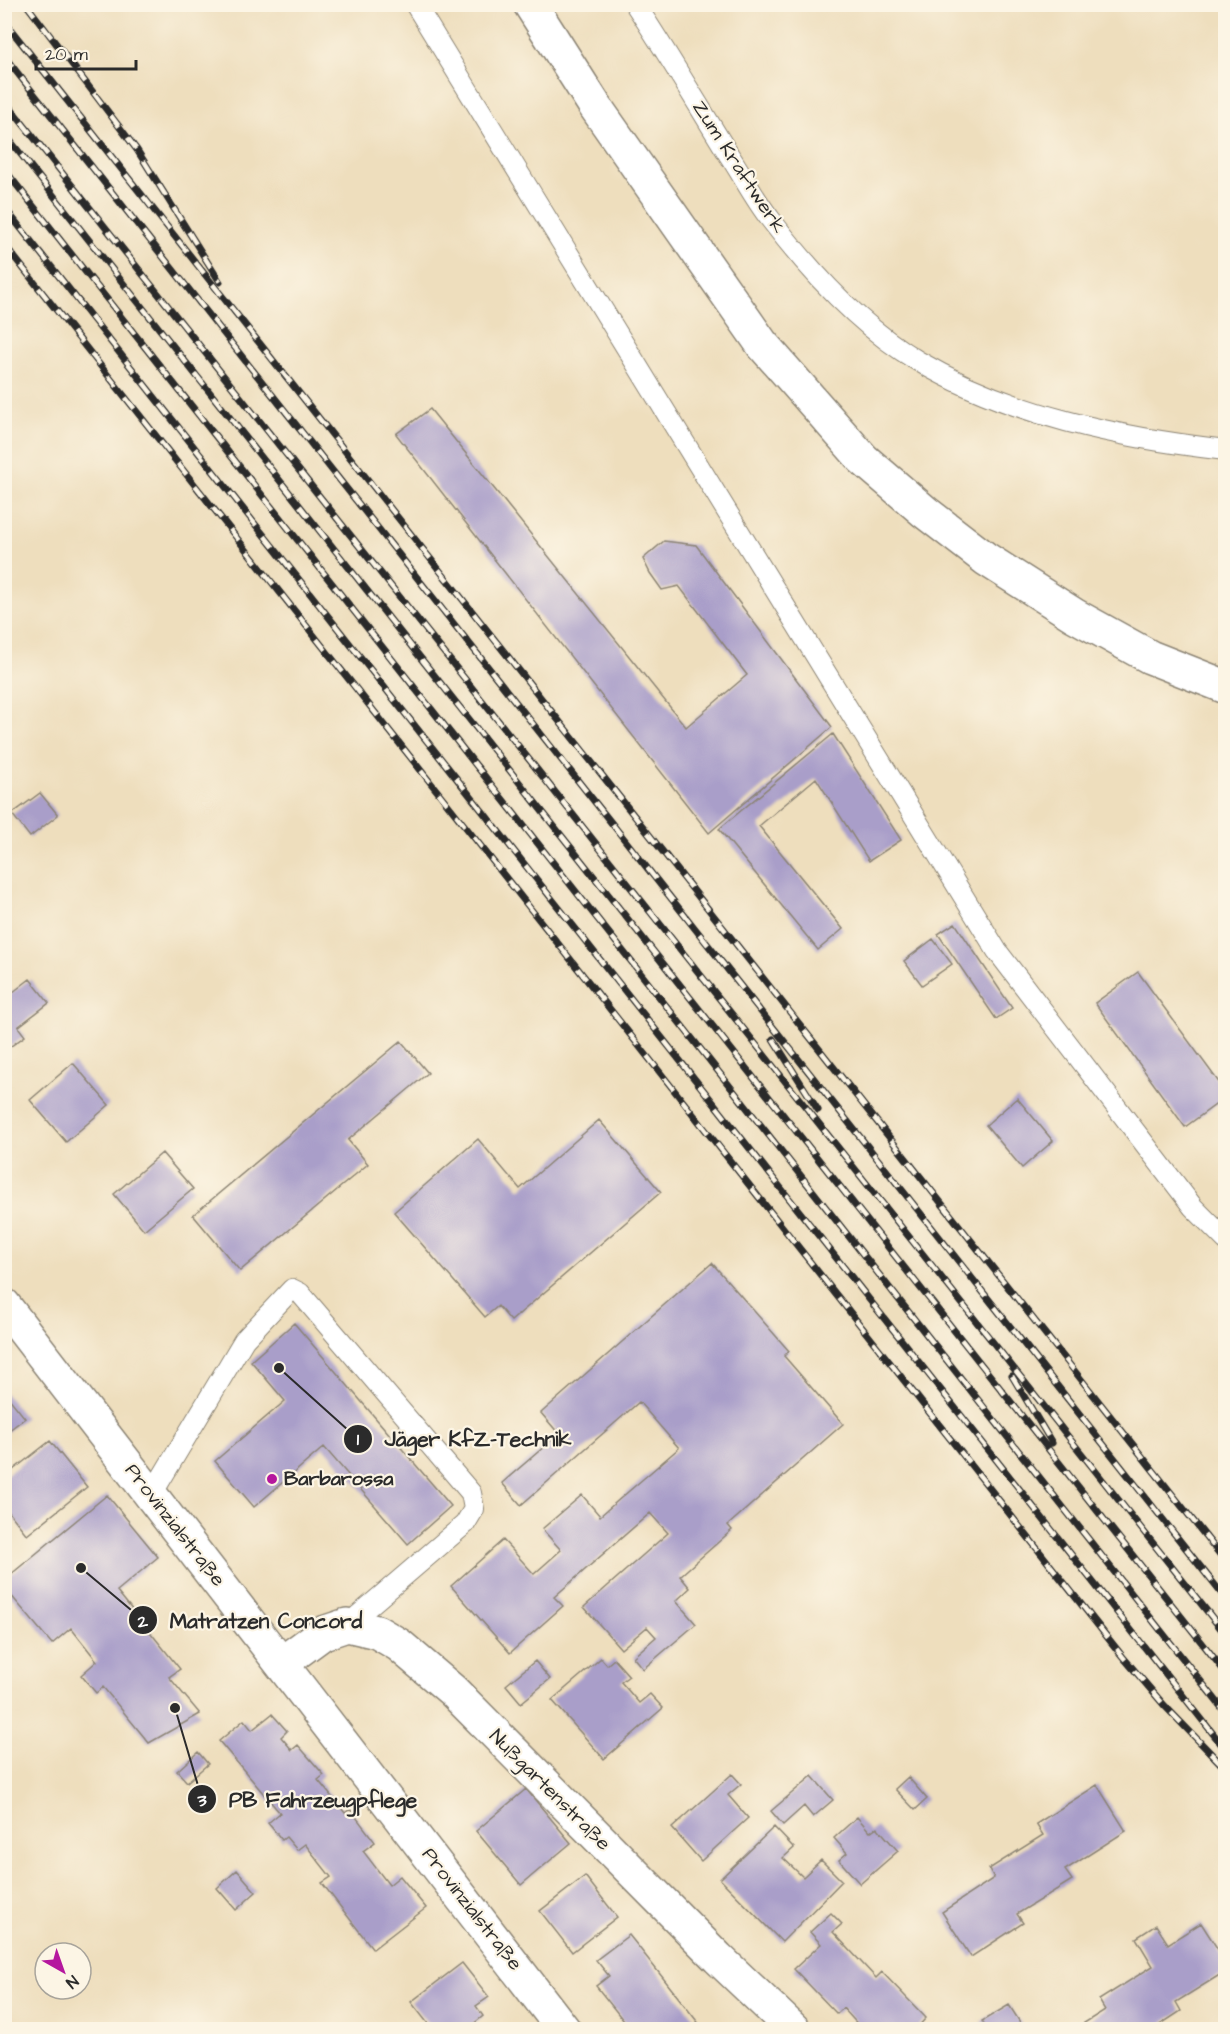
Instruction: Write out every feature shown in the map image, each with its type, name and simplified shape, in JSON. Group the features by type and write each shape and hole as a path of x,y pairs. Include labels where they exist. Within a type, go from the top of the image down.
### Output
{"main road":[{"path":"530,4 595,106 762,344 863,459 925,512 986,559 1074,615 1150,657 1226,687"},
{"name":"Provinzialstraße","path":"4,1305 564,2030"},
{"path":"282,1663 323,1633 347,1625"},
{"name":"Nußgartenstraße","path":"347,1625 377,1632 399,1645 453,1691 718,1958 794,2030"}],"lane":[{"path":"415,4 997,951 1193,1207 1226,1240"},
{"name":"Zum Kraftwerk","path":"635,4 769,219 814,272 856,314 916,360 986,396 1070,423 1192,446 1226,450"},
{"path":"152,1494 244,1340 292,1289 300,1293 471,1493 474,1509 465,1524 347,1625"}],"building":[{"path":"430,409 686,727 747,675 679,586 662,590 650,573 643,559 664,541 696,545 832,727 709,833 396,434"},
{"path":"833,734 901,840 869,861 816,778 759,826 843,929 818,950 719,829"},
{"path":"40,793 58,815 30,837 12,814"},
{"path":"955,923 1012,1008 996,1019 938,934"},
{"path":"933,939 952,964 922,985 904,961"},
{"path":"1138,972 1226,1092 1226,1097 1185,1127 1095,1003"},
{"path":"30,979 49,1003 18,1027 25,1036 4,1051 4,999"},
{"path":"401,1041 428,1073 348,1140 368,1164 240,1271 193,1215"},
{"path":"73,1063 109,1105 66,1142 30,1100"},
{"path":"1017,1098 1053,1141 1022,1168 986,1125"},
{"path":"599,1120 661,1192 511,1321 498,1306 485,1317 394,1212 478,1139 520,1189"},
{"path":"162,1153 193,1189 144,1230 114,1194"},
{"path":"712,1263 789,1351 784,1356 843,1424 728,1525 732,1530 680,1576 690,1588 676,1601 696,1624 643,1669 633,1657 656,1637 647,1627 621,1649 584,1607 668,1533 650,1513 554,1597 563,1606 510,1653 451,1586 503,1540 534,1574 561,1550 542,1529 582,1495 600,1516 679,1448 639,1402 521,1505 502,1483 559,1434 541,1413"},
{"path":"294,1323 451,1506 408,1544 324,1447 254,1507 215,1461 285,1401 251,1361"},
{"path":"4,1392 25,1418 4,1434"},
{"path":"50,1441 87,1487 27,1535 4,1506 4,1477"},
{"path":"107,1495 158,1557 117,1591 180,1669 169,1677 200,1714 149,1743 103,1687 96,1693 81,1675 97,1661 71,1628 52,1644 4,1587 4,1580"},
{"path":"601,1658 607,1665 614,1659 629,1676 621,1682 639,1703 650,1694 663,1708 604,1759 552,1700"},
{"path":"535,1661 550,1679 521,1703 506,1685"},
{"path":"272,1714 287,1731 281,1737 292,1750 298,1745 324,1775 318,1780 345,1813 350,1809 375,1842 363,1851 389,1885 400,1876 426,1908 373,1949 322,1883 331,1877 305,1844 297,1850 286,1837 282,1840 268,1823 280,1813 219,1741 244,1720 252,1730"},
{"path":"198,1752 208,1764 187,1782 177,1771"},
{"path":"732,1774 741,1784 728,1795 748,1818 701,1861 672,1828"},
{"path":"812,1776 833,1800 813,1817 804,1806 783,1825 771,1811"},
{"path":"908,1777 927,1799 915,1810 895,1789"},
{"path":"1097,1785 1126,1831 1065,1870 1072,1880 1017,1914 1023,1923 971,1957 942,1912 994,1878 989,1869 1043,1835 1036,1824"},
{"path":"526,1789 571,1843 521,1885 476,1831"},
{"path":"857,1817 870,1832 877,1827 898,1851 860,1884 839,1860 847,1853 834,1838"},
{"path":"774,1827 794,1848 783,1858 803,1877 821,1860 842,1881 782,1942 720,1879"},
{"path":"237,1870 256,1892 236,1910 217,1888"},
{"path":"585,1876 617,1917 572,1952 540,1911"},
{"path":"831,1913 842,1924 833,1932 876,1978 882,1972 926,2018 915,2030 863,2030 843,2008 837,2014 794,1969 821,1944 810,1932"},
{"path":"1201,1923 1226,1962 1226,1971 1176,2002 1181,2011 1152,2030 1073,2030 1105,2010 1099,2000 1153,1966 1136,1938 1156,1925 1168,1944"},
{"path":"629,1935 704,2030 631,2030 596,1986 609,1976 596,1960"},
{"path":"462,1963 489,1997 476,2006 483,2016 466,2030 433,2030 411,2002"},
{"path":"1009,2005 1025,2030 987,2030 982,2021"}],"railway":[{"path":"26,4 137,150 220,282"},
{"path":"4,21 1226,1562"},
{"path":"4,56 1226,1599"},
{"path":"4,100 1226,1635"},
{"path":"4,133 1226,1673"},
{"path":"4,169 1226,1713"},
{"path":"4,207 1226,1750"},
{"path":"4,244 1123,1657 1164,1705 1226,1769"},
{"path":"773,1039 818,1110"},
{"path":"1012,1376 1052,1443"}],"place":[{"name":"Jäger KfZ-Technik","path":"279,1368"},
{"name":"Barbarossa","path":"272,1479"},
{"name":"Matratzen Concord","path":"81,1568"},
{"name":"PB Fahrzeugpflege","path":"175,1708"}]}
